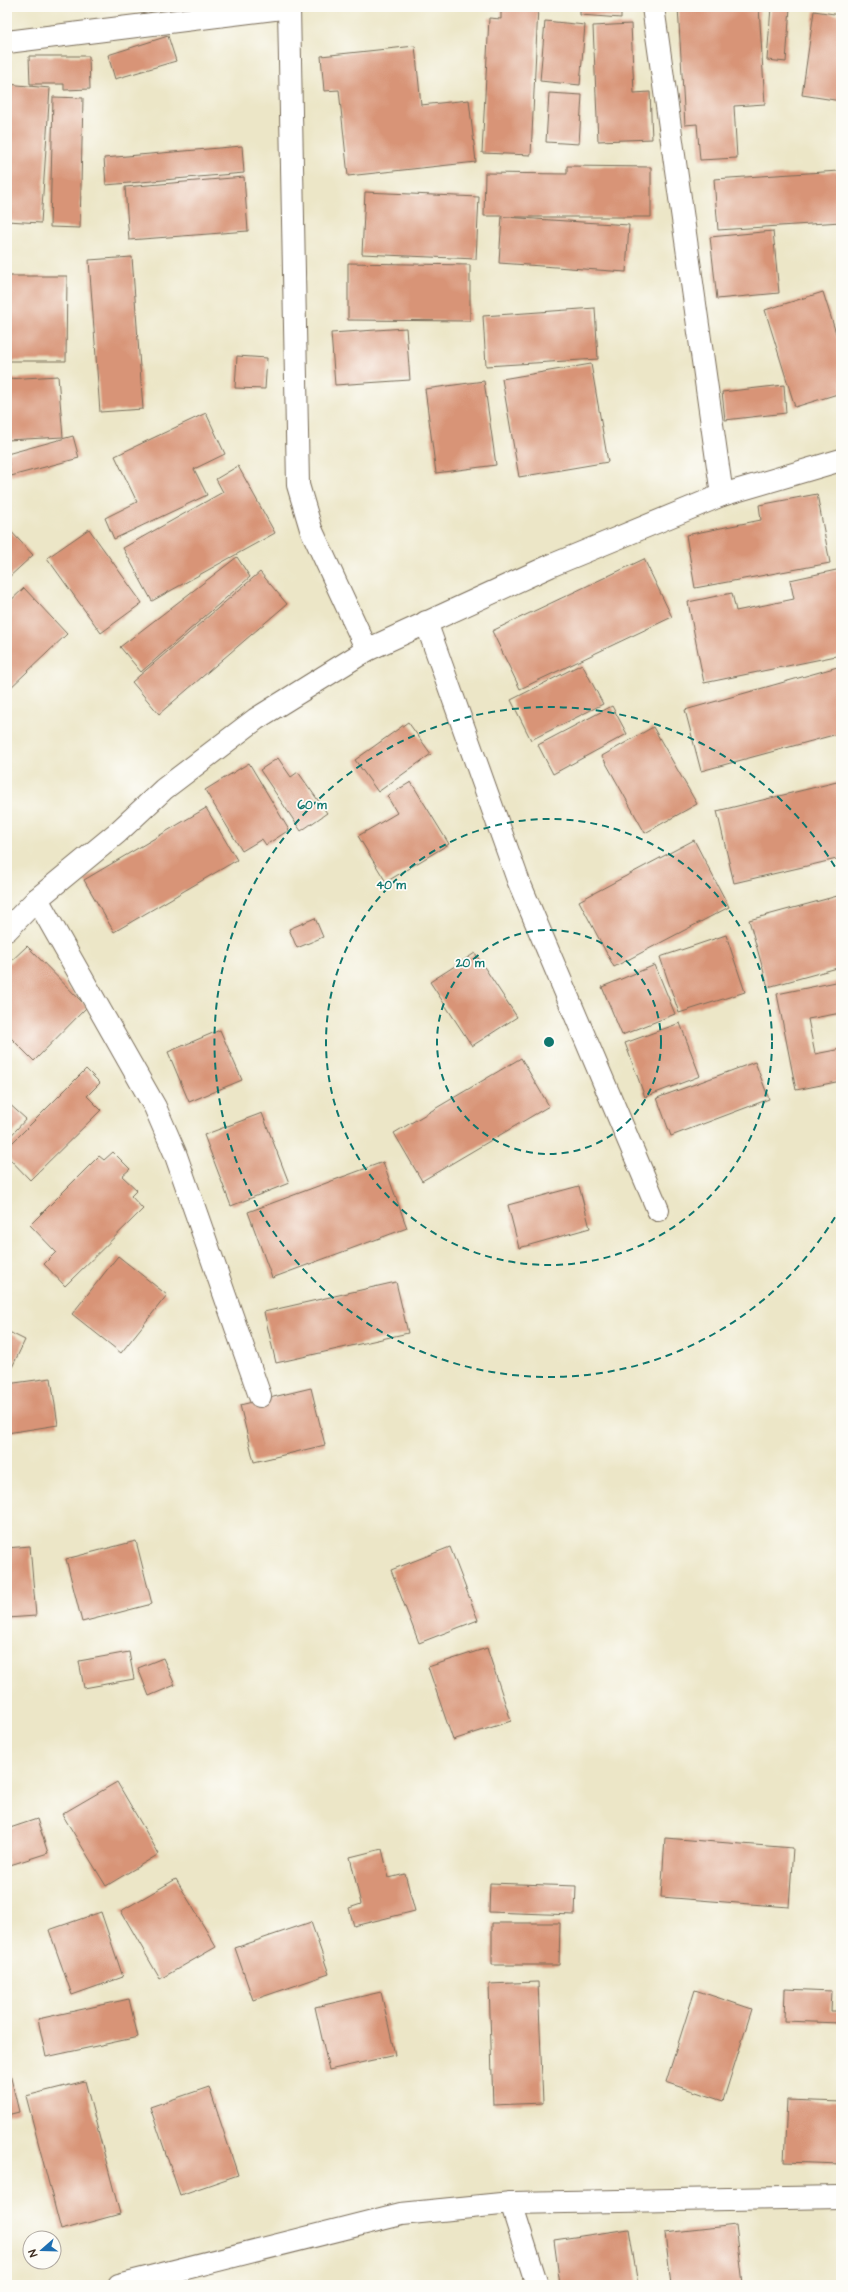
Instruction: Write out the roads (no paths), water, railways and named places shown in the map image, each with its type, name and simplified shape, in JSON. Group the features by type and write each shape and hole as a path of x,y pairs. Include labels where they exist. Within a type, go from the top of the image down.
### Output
{"street":[{"path":"7,42 290,7 298,485 311,529 367,650"},
{"path":"653,7 722,495"},
{"path":"7,930 38,899 117,834 164,789 256,719 367,650 550,566 722,495 840,465"},
{"path":"426,622 518,880 658,1210"},
{"path":"38,899 155,1107 174,1153 260,1396"},
{"path":"119,2285 401,2214 511,2203 841,2197"},
{"path":"511,2203 537,2285"}]}
